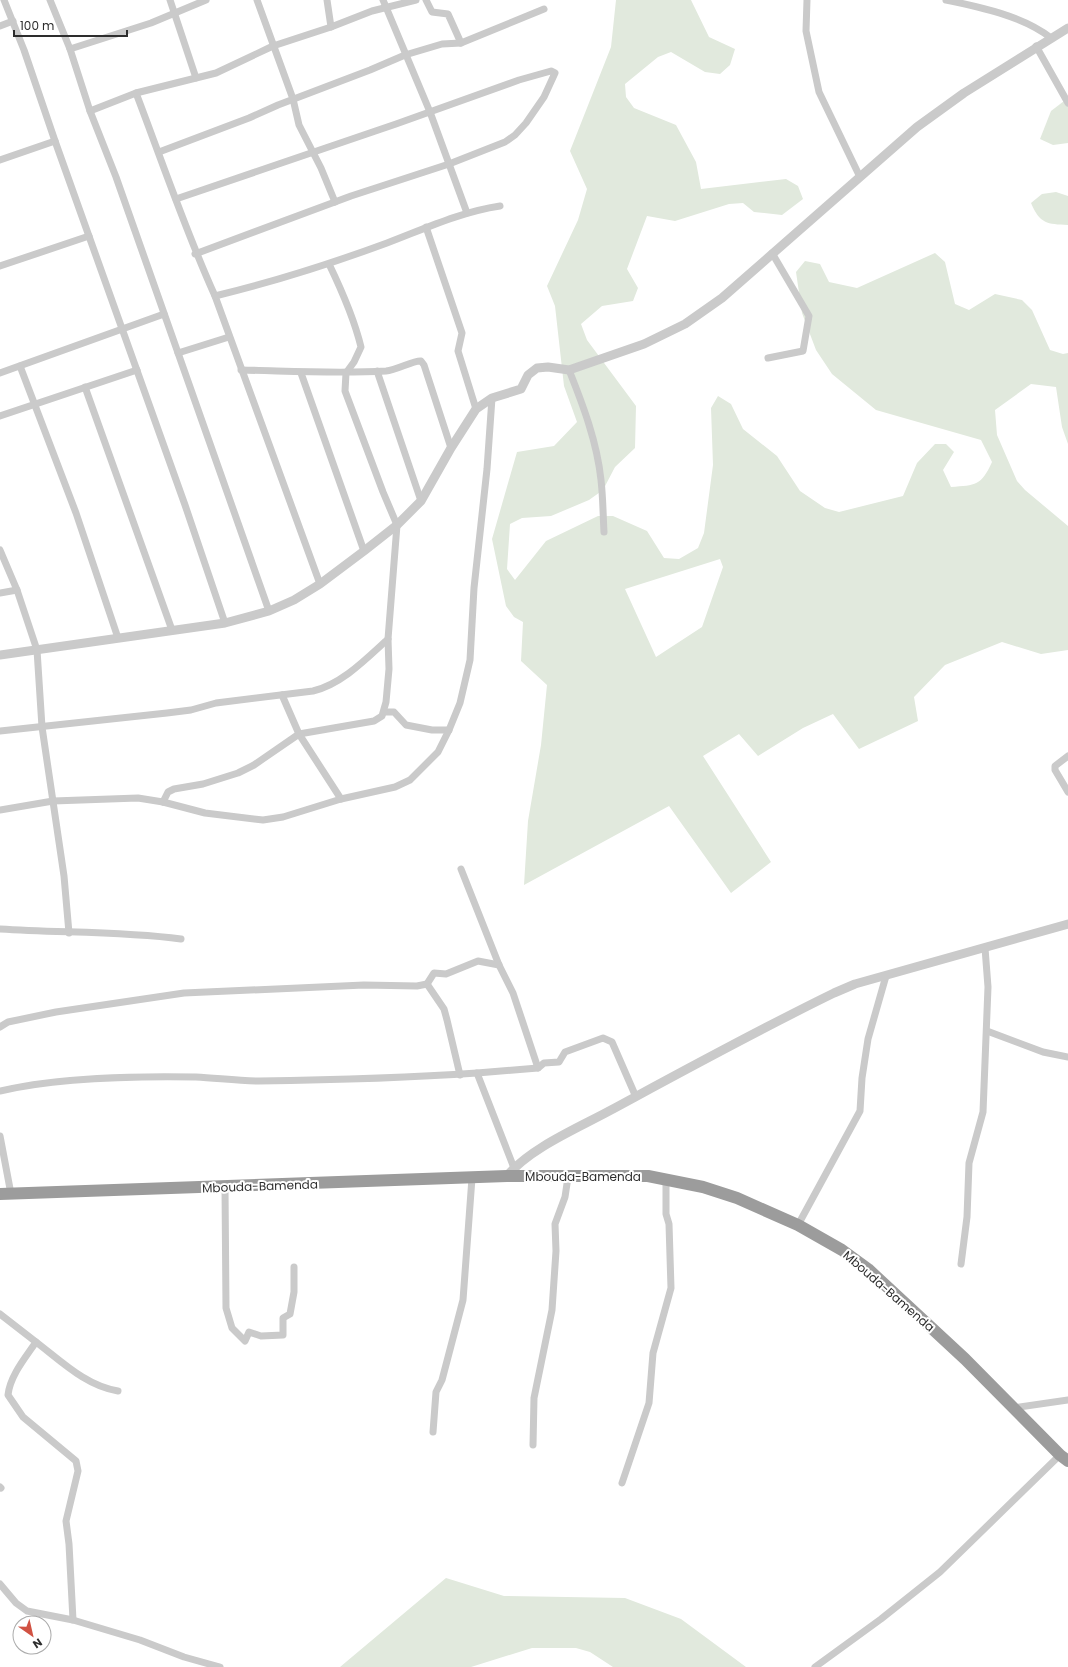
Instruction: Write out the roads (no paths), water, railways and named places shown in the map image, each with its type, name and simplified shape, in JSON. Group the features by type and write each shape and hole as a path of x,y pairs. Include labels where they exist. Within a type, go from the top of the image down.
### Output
{"highway":[{"name":"Mbouda-Bamenda","path":"5,1194 225,1188 472,1178 510,1172 568,1177 648,1176 703,1187 737,1198 798,1225 842,1250 868,1269 965,1359 1064,1458"}],"street":[{"path":"4,0 24,50 225,623"},
{"path":"50,0 70,48 90,111 164,314 269,611"},
{"path":"170,0 196,78"},
{"path":"70,48 151,23 206,0"},
{"path":"257,0 293,99 299,125 321,168 335,202"},
{"path":"327,0 331,27"},
{"path":"382,0 430,112 467,212"},
{"path":"90,111 136,93 216,73 273,46 331,27 372,11 416,0"},
{"path":"426,0 432,12 446,13 450,16 461,43"},
{"path":"807,0 806,31 818,86 859,176"},
{"path":"946,0 980,8 1025,23 1039,29 1051,38"},
{"path":"159,152 249,118 405,55 442,44 461,43 544,9"},
{"path":"0,26 13,21"},
{"path":"0,655 225,623 269,611 294,600 320,584 364,551 397,525 421,501 451,448 476,409 492,398 521,389 528,375 537,368 548,367 569,370 644,344 686,324 722,298 859,176 938,111 1036,46 1068,28"},
{"path":"1036,46 1068,103"},
{"path":"176,199 519,80 551,71 555,73 536,109 515,135 505,142 449,164 335,202 195,254"},
{"path":"136,93 159,152 195,254 215,296 320,584"},
{"path":"0,160 55,141"},
{"path":"215,296 281,279 329,264 467,212 500,206"},
{"path":"426,227 462,333 458,351 476,409"},
{"path":"0,266 89,236"},
{"path":"768,358 803,351 809,316 772,253"},
{"path":"162,802 168,792 174,789 203,784 238,773 254,765 299,734 369,723 378,719 384,712 390,669 388,640 397,525 382,492 345,391 346,373 354,362 361,347 356,327 343,292 329,264"},
{"path":"0,373 164,314"},
{"path":"178,354 229,337"},
{"path":"241,370 301,373 346,373 400,368 417,361 423,362 451,448"},
{"path":"20,366 36,404 76,513 118,638"},
{"path":"0,416 137,370"},
{"path":"569,370 588,422 595,450 601,479 604,532"},
{"path":"377,371 421,501"},
{"path":"301,373 364,551"},
{"path":"85,388 172,630"},
{"path":"0,810 53,801 126,798 162,802 204,813 263,820 283,817 341,799 395,787 410,780 438,752 450,730 460,702 470,660 474,588 488,469 492,398"},
{"path":"0,550 17,590 37,650 42,727 70,933"},
{"path":"0,593 17,590"},
{"path":"0,731 191,710 216,703 313,692 332,684 388,640"},
{"path":"282,695 299,734 341,799"},
{"path":"384,712 394,712 406,724 432,730 450,730"},
{"path":"1068,756 1055,766 1068,792"},
{"path":"461,869 499,965 514,993 538,1068"},
{"path":"477,1074 510,1172 522,1159 707,1058 855,984 1068,924"},
{"path":"0,929 70,933 126,933 181,939"},
{"path":"961,1264 967,1217 968,1164 983,1112 988,987 984,948"},
{"path":"0,1027 8,1022 56,1012 184,993 364,985 417,986 427,984 434,973 446,974 478,961 499,965"},
{"path":"798,1225 860,1111 862,1078 868,1039 886,976"},
{"path":"427,984 444,1009 460,1074"},
{"path":"987,1031 1044,1052 1068,1057"},
{"path":"0,1091 58,1081 130,1078 197,1077 258,1081 477,1074 538,1068 544,1063 559,1062 565,1052 603,1038 612,1042 636,1097"},
{"path":"0,1136 5,1194"},
{"path":"533,1446 534,1398 552,1310 556,1252 555,1224 565,1197 568,1177"},
{"path":"433,1432 436,1392 442,1380 463,1300 472,1178"},
{"path":"622,1483 649,1403 653,1352 671,1288 669,1224 666,1214 666,1179"},
{"path":"225,1188 226,1308 232,1328 238,1336 245,1340 248,1332 262,1336 283,1335 283,1318 290,1314 294,1292 294,1267"},
{"path":"0,1314 92,1384 104,1389 118,1391"},
{"path":"36,1342 18,1368 8,1388 8,1396 23,1417 76,1461 78,1465 78,1471 66,1520 69,1544 73,1620"},
{"path":"1013,1408 1068,1400"},
{"path":"816,1667 882,1619 940,1572 1064,1458"},
{"path":"0,1584 16,1603 27,1612 73,1620 140,1640 184,1657 220,1667"}]}
